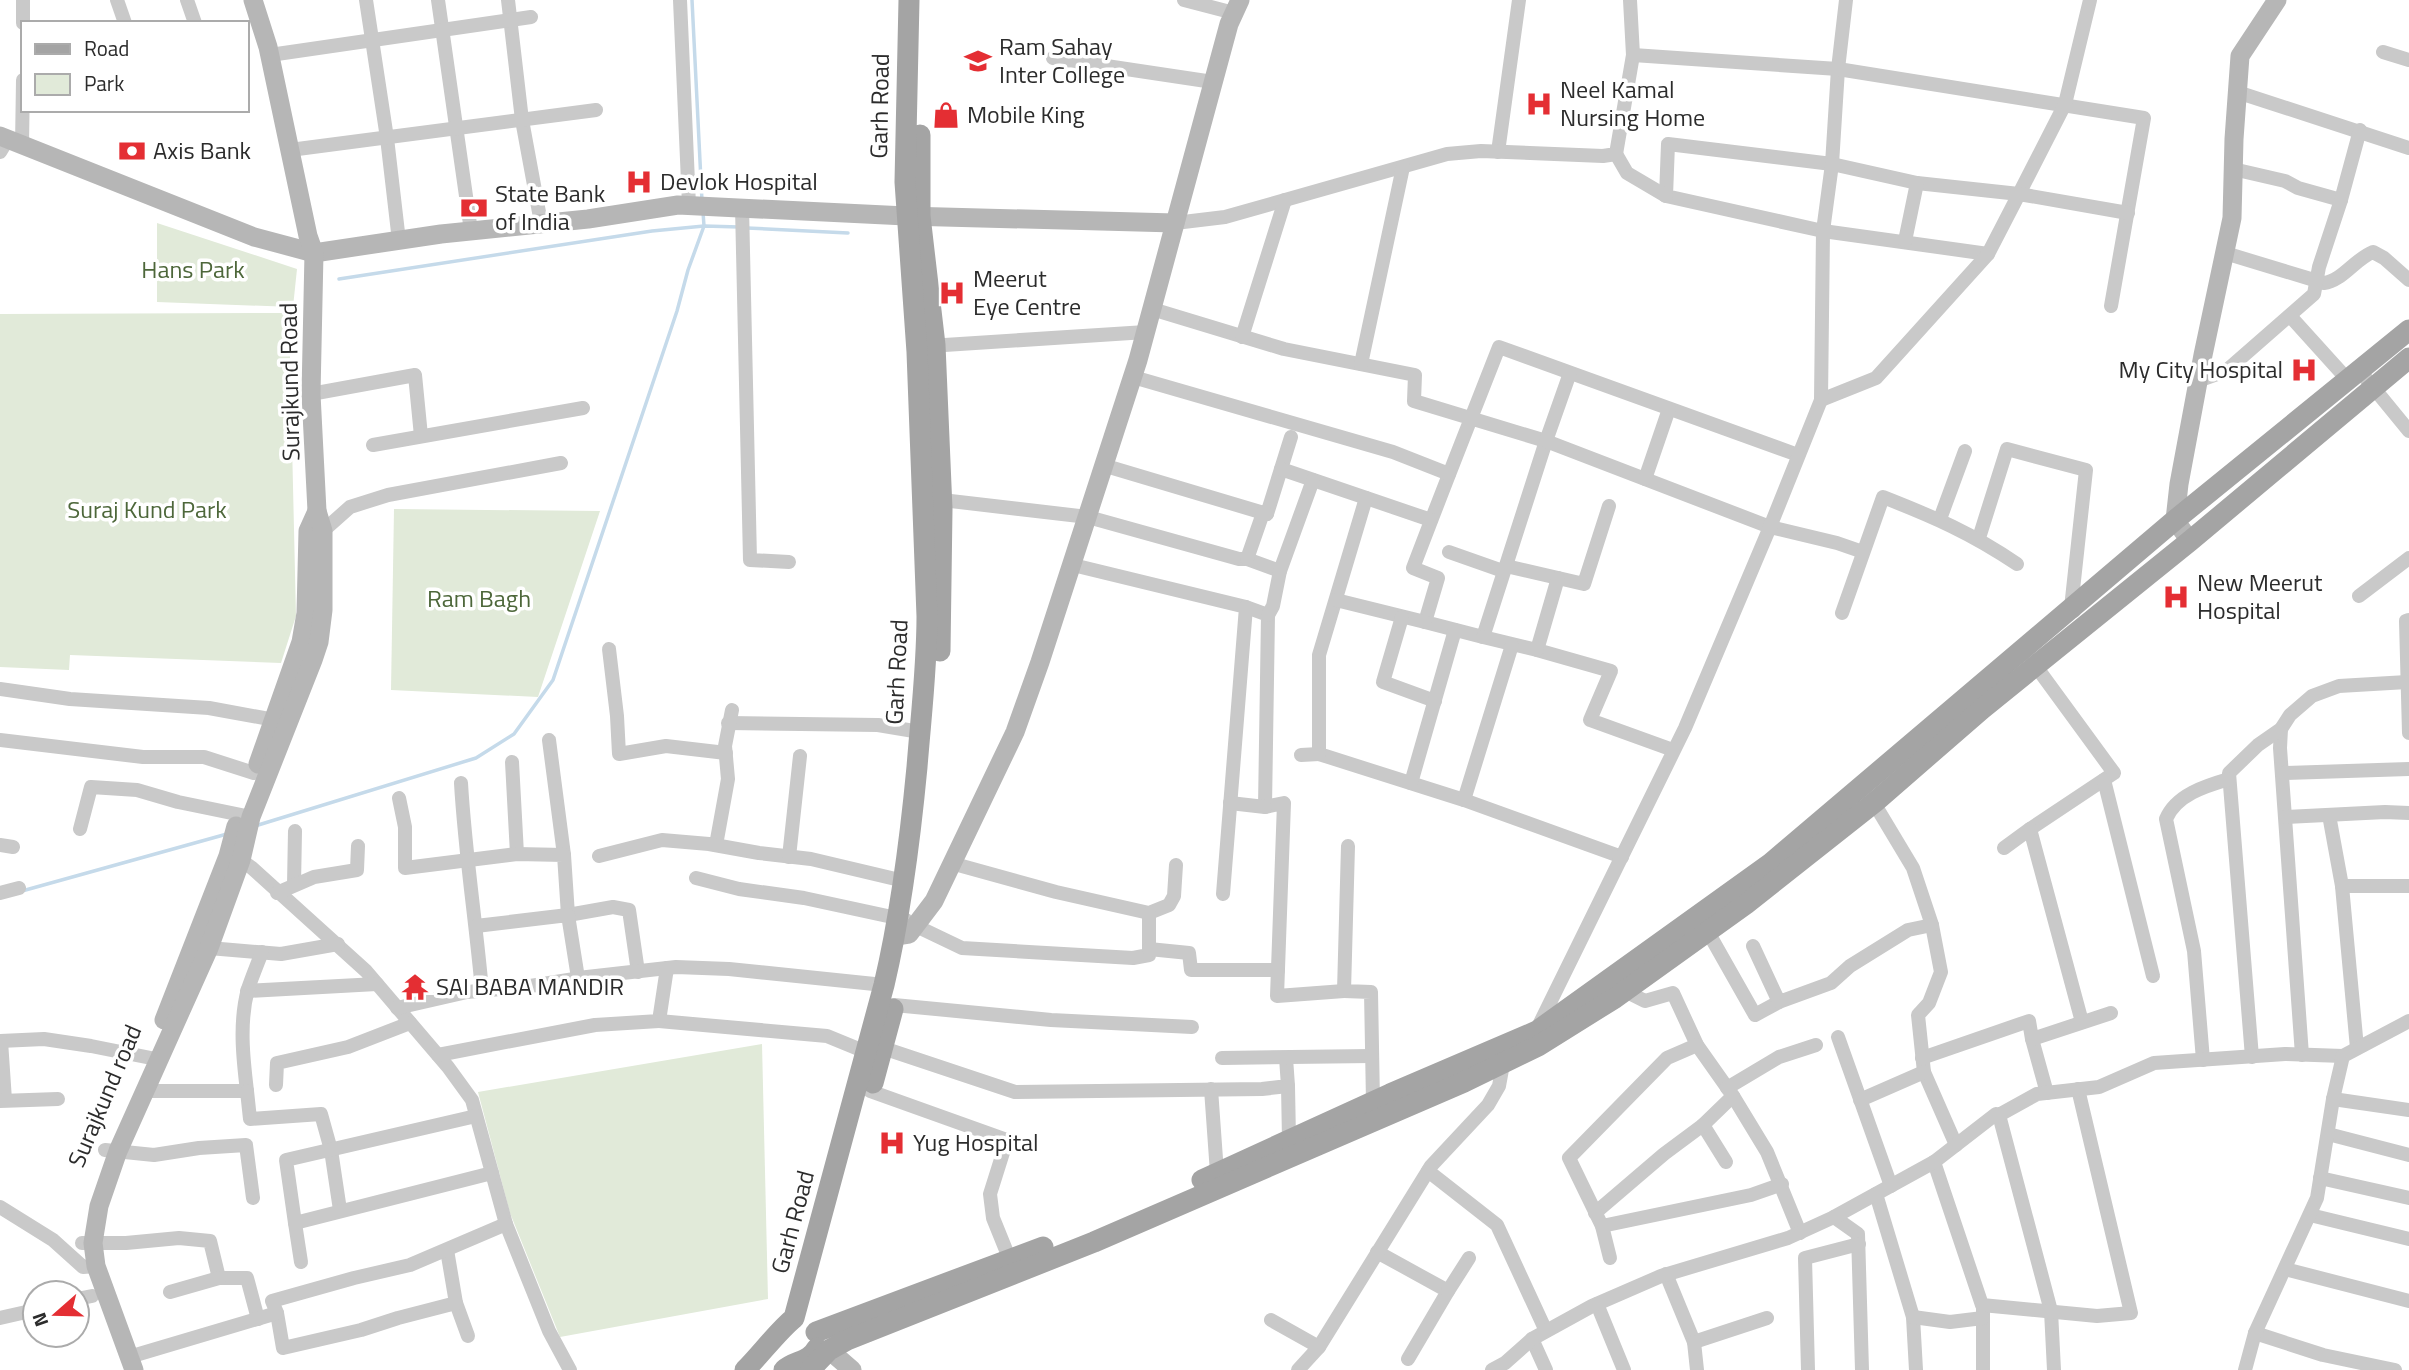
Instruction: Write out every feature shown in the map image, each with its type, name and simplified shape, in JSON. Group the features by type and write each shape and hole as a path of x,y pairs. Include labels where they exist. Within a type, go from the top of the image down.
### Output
{"main road":[{"name":"Garh Road","path":"909,0 913,216 942,499 934,597"},
{"name":"Garh Road","path":"912,182 923,0"},
{"path":"1868,794 2022,649 2175,520 2409,330"},
{"name":"Garh Road","path":"784,1370 792,1363 813,1356 818,1346 800,1325 874,1050 894,1005 906,927 933,655 934,597 926,346"},
{"path":"810,1370 830,1349 847,1340 1500,1057 1625,991 1697,932 1772,863 1982,709 2190,541 2409,358"},
{"name":"Garh Road","path":"847,1147 870,1091 884,985 906,927 904,881 923,770 920,732 933,655"},
{"path":"1537,1038 1697,932"},
{"path":"1220,1180 1289,1140 1373,1102 1500,1057"},
{"path":"746,1370 777,1337 800,1325 1091,1236"}],"street":[{"path":"23,0 23,21"},
{"path":"117,0 124,21"},
{"path":"187,0 194,21"},
{"name":"Surajkund Road","path":"253,0 270,55 308,236 314,253 311,394 316,531"},
{"path":"366,0 399,241"},
{"path":"438,0 471,231"},
{"path":"508,0 522,120 541,223"},
{"path":"680,0 699,206"},
{"path":"906,927 934,901 1015,732 1106,466 1133,377 1213,82 1237,6 1184,0"},
{"path":"1498,152 1519,0"},
{"path":"1630,0 1633,55 1616,154 1627,173 1666,196 1823,231 1988,254"},
{"path":"1537,1038 1674,750 1770,527 1821,400 1823,231 1832,164 1838,69 1846,0"},
{"path":"1821,400 1876,378 1988,254 2065,104 2090,0"},
{"path":"2190,541 2175,520 2198,381 2232,218 2240,56 2277,0"},
{"path":"270,55 531,18"},
{"path":"2383,52 2409,60"},
{"path":"1633,55 1838,69 2144,118 2112,306"},
{"path":"1053,58 1213,82"},
{"path":"21,88 8,143 254,237 314,253 471,231 699,206 913,216 1175,223 1225,217 1447,154 1616,154"},
{"path":"2237,92 2409,148"},
{"path":"290,150 596,110"},
{"path":"2198,381 2226,371 2314,294 2319,267 2341,201 2360,130"},
{"path":"1666,196 1668,144 1832,164 1917,183 2019,194 2128,213"},
{"path":"1361,364 1403,166"},
{"path":"2233,169 2285,181 2298,188 2341,201"},
{"path":"1905,241 1917,183"},
{"path":"1242,337 1285,200"},
{"path":"742,207 750,560 789,562"},
{"path":"2225,253 2318,282 2330,282 2356,261 2373,252 2409,280"},
{"path":"1152,309 1284,349 1415,375 1414,401 1546,440 1770,527 1863,552"},
{"path":"2290,317 2353,375 2374,388 2409,431"},
{"path":"926,346 1146,332"},
{"path":"1425,622 1438,578 1413,568 1499,347 1798,455"},
{"path":"1483,637 1570,373"},
{"path":"311,394 415,375 421,436"},
{"path":"1133,377 1393,452 1449,474"},
{"path":"373,445 583,408"},
{"path":"1645,479 1669,408"},
{"path":"1267,514 1291,437"},
{"path":"1979,538 2007,449 2086,470 2071,608 2086,626"},
{"path":"1940,519 1965,451"},
{"path":"253,1198 246,1145 153,1155 111,1151 146,1091 155,1059 209,948 241,837 281,722 301,642 316,531 349,507 388,495 561,463"},
{"path":"1106,466 1267,514"},
{"path":"1281,469 1431,520"},
{"path":"1265,807 1268,615 1273,606 1280,570 1314,480"},
{"path":"1842,612 1883,497 1940,519 1979,538 2017,564"},
{"path":"1319,754 1319,655 1366,498"},
{"path":"942,499 1088,517 1280,570"},
{"path":"1506,566 1584,584 1609,506"},
{"path":"1247,559 1263,513 1267,514"},
{"path":"1448,552 1503,571 1506,566"},
{"path":"2359,596 2409,558"},
{"path":"1073,565 1246,607 1268,615"},
{"path":"1536,650 1558,578"},
{"path":"1336,600 1611,671 1590,720 1674,750"},
{"path":"1223,894 1246,607"},
{"path":"1402,617 1383,682 1435,701"},
{"path":"2409,620 2406,621 2409,733"},
{"path":"1411,783 1455,630"},
{"path":"1464,800 1512,645"},
{"path":"608,649 619,754 666,746 726,753"},
{"path":"2004,848 2114,773 2022,649"},
{"path":"2252,1056 2229,773 2258,745 2281,729 2290,715 2312,696 2339,686 2407,682"},
{"path":"0,689 70,699 209,708 281,722"},
{"path":"716,845 728,779 726,753 730,716 878,725 920,732"},
{"path":"241,837 254,774 281,722"},
{"path":"2281,729 2280,748 2302,1055"},
{"path":"0,740 143,757 204,757 254,774"},
{"path":"549,740 564,855 568,915 578,978"},
{"path":"1301,755 1319,754 1411,783 1622,857"},
{"path":"789,857 800,756"},
{"path":"512,762 516,854"},
{"path":"2283,773 2409,769"},
{"path":"2203,1060 2194,951 2166,819 2171,807 2202,788 2229,779"},
{"path":"2104,780 2153,976"},
{"path":"461,783 482,991"},
{"path":"80,829 91,787 136,790 178,802 241,837 277,892 338,944 377,984 438,1055 472,1100 506,1224 549,1331 570,1370"},
{"path":"1868,794 1913,868 1932,925 1941,972 1929,1003 1918,1015 1923,1065 1956,1145"},
{"path":"399,798 405,827 405,868 516,854 564,855"},
{"path":"1230,803 1265,807 1284,803 1277,996 1344,991 1371,992 1373,1102"},
{"path":"2286,817 2409,813"},
{"path":"2329,815 2343,886 2357,1048"},
{"path":"2030,829 2082,1023"},
{"path":"294,885 295,831"},
{"name":"Surajkund road","path":"90,1279 88,1243 93,1186 155,1059 241,837"},
{"path":"599,856 662,840 811,859 904,881"},
{"path":"277,892 314,877 357,870 358,846"},
{"path":"1344,991 1348,846"},
{"path":"951,863 1056,892 1149,913 1169,905 1174,895 1176,865"},
{"path":"696,878 739,889 804,898 906,927 962,948 1133,958 1149,955 1149,913"},
{"path":"2343,886 2409,886"},
{"path":"0,893 19,888"},
{"path":"476,926 613,907 629,910 638,972"},
{"path":"1697,932 1755,1015 1779,1002 1831,982 1850,966 1908,930 1932,925"},
{"path":"209,948 281,954 338,944"},
{"path":"1753,946 1779,1002"},
{"path":"1149,949 1189,953 1191,970 1278,970"},
{"path":"262,952 247,991 243,1049 250,1119 321,1114 331,1150 340,1210"},
{"path":"659,1021 667,968"},
{"path":"397,1008 482,991 667,968 729,969 884,985"},
{"path":"247,991 377,984"},
{"path":"1625,991 1645,1001 1672,993 1697,1045 1730,1092 1766,1152 1782,1184 1800,1233"},
{"path":"894,1005 1051,1020 1192,1027"},
{"path":"2032,1039 2111,1013"},
{"path":"438,1055 595,1025 659,1021 827,1037 1015,1092 1210,1090 1288,1086"},
{"path":"1860,1100 1923,1065 2029,1021 2047,1093"},
{"path":"1492,1370 1505,1363 1532,1339 1597,1304 1666,1274 1788,1238 1834,1217 1934,1162 1996,1114 1999,1115 2037,1094 2099,1087 2154,1063 2252,1056 2343,1056 2409,1021"},
{"path":"276,1085 277,1063 348,1048 410,1023"},
{"path":"1838,1037 1891,1186"},
{"path":"58,1099 2,1100 1,1041 44,1039 155,1059"},
{"path":"1610,1258 1599,1219 1569,1158 1667,1058 1697,1045"},
{"path":"1599,1219 1664,1154 1703,1125 1730,1092 1779,1057 1816,1045"},
{"path":"1222,1058 1372,1056"},
{"path":"2245,1370 2255,1333 2317,1198 2343,1056"},
{"path":"1298,1370 1319,1347 1428,1171 1488,1105 1499,1086 1500,1057"},
{"path":"1286,1058 1289,1140"},
{"path":"1913,1317 1950,1322 1982,1311 2051,1311 2097,1315 2130,1313 2078,1089"},
{"path":"1210,1090 1220,1180"},
{"path":"146,1091 247,1091"},
{"path":"870,1091 1007,1140 990,1194 993,1218 1010,1260"},
{"path":"2333,1099 2409,1110"},
{"path":"1999,1115 2051,1311 2054,1370"},
{"path":"301,1262 286,1160 476,1116"},
{"path":"1703,1125 1726,1162"},
{"path":"2328,1134 2409,1154"},
{"path":"1934,1162 1982,1311 1983,1370"},
{"path":"1428,1171 1497,1225 1546,1331"},
{"path":"295,1223 492,1173"},
{"path":"2320,1178 2409,1198"},
{"path":"1599,1219 1751,1195 1782,1184"},
{"path":"1876,1194 1913,1317 1916,1370"},
{"path":"0,1208 90,1266"},
{"path":"2310,1215 2409,1239"},
{"path":"1834,1217 1858,1234 1862,1370"},
{"path":"456,1304 284,1348 272,1301 410,1265 506,1224"},
{"path":"88,1243 126,1244 179,1238 210,1241 219,1278"},
{"path":"1808,1370 1805,1258 1858,1244"},
{"path":"447,1250 456,1304 468,1336"},
{"path":"1377,1252 1448,1291"},
{"path":"1408,1359 1469,1258"},
{"path":"2285,1269 2409,1301"},
{"path":"1666,1274 1694,1342 1697,1370"},
{"path":"170,1292 219,1278 247,1278 258,1319"},
{"name":"Surajkund road","path":"91,1296 128,1366"},
{"path":"1597,1304 1623,1370"},
{"path":"0,1318 21,1313"},
{"path":"128,1366 277,1313"},
{"path":"1694,1342 1767,1318"},
{"path":"1271,1320 1319,1347"},
{"path":"2255,1333 2323,1355 2395,1370"},
{"path":"1532,1339 1546,1370"},
{"path":"830,1349 852,1370"}],"green space":[{"name":"Hans Park","path":"157,223 297,269 293,307 157,302"},
{"name":"Suraj Kund Park","path":"289,313 296,616 281,663 70,655 69,670 0,667 0,314"},
{"name":"Ram Bagh","path":"394,509 600,511 538,697 391,690"},
{"path":"762,1044 768,1299 560,1337 510,1213 478,1092"}],"waterway":[{"path":"692,0 702,201"},
{"path":"255,826 476,758 514,734 553,680 677,311 704,226 703,212"},
{"path":"339,279 652,231 704,226 739,227"},
{"path":"747,228 848,233"},
{"path":"22,891 227,834"}],"place":[{"name":"Ram Sahay Inter College","path":"978,61"},
{"name":"Neel Kamal Nursing Home","path":"1539,104"},
{"name":"Mobile King","path":"946,115"},
{"name":"Axis Bank","path":"132,151"},
{"name":"Devlok Hospital","path":"639,182"},
{"name":"State Bank of India","path":"474,208"},
{"name":"Meerut Eye Centre","path":"952,293"},
{"name":"My City Hospital","path":"2304,370"},
{"name":"New Meerut Hospital","path":"2176,597"},
{"name":"SAI BABA MANDIR","path":"415,987"},
{"name":"Yug Hospital","path":"892,1143"}]}
